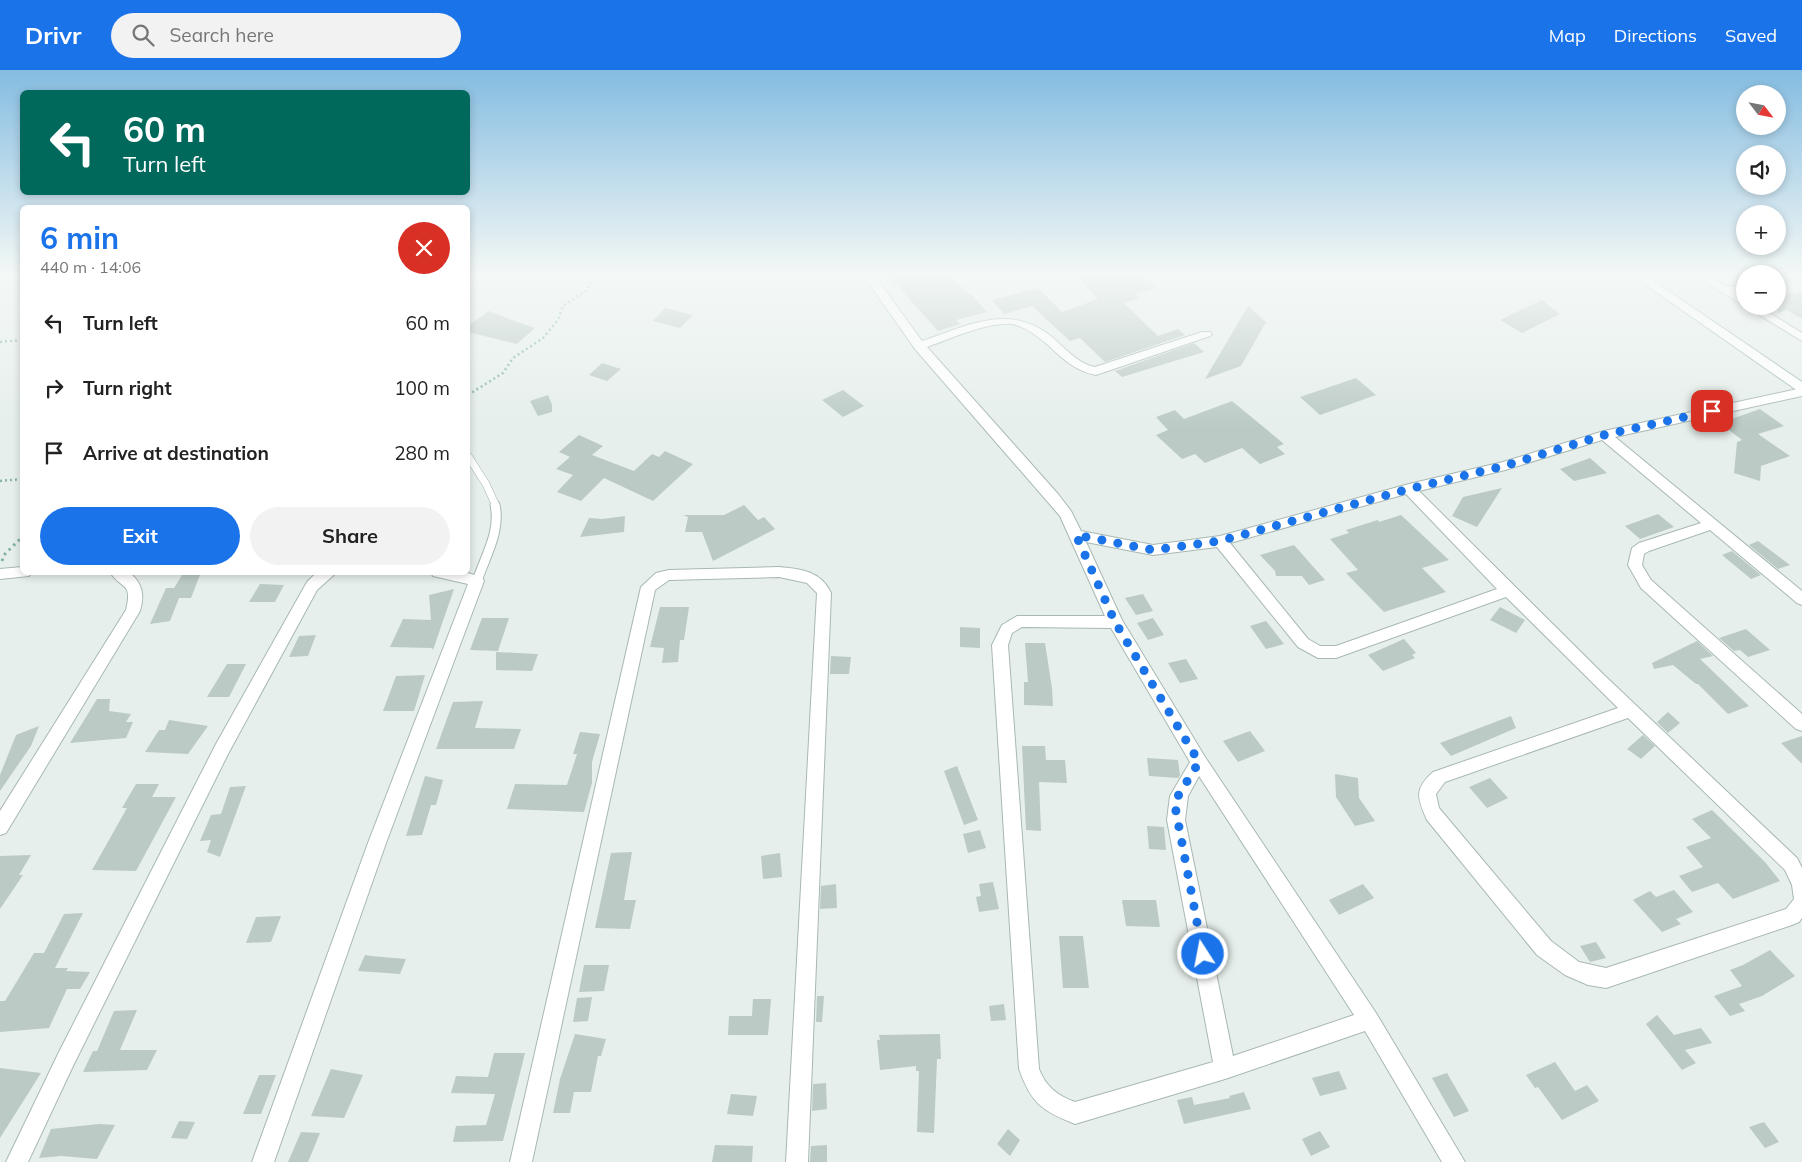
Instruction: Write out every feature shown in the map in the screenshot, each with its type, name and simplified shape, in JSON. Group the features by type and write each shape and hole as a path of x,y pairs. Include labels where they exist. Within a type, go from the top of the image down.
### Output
{"street":[{"path":"906,326 920,346 1066,514 1115,622 1199,762 1368,1020 1454,1162"},
{"path":"920,346 985,326"},
{"path":"1028,326 1083,368 1096,371 1206,334"},
{"path":"1710,326 1802,390"},
{"path":"1782,326 1802,338"},
{"path":"1076,535 1153,550 1220,541 1409,489 1504,466 1604,435 1802,390"},
{"path":"1604,435 1802,599"},
{"path":"1409,489 1507,591 1791,864 1801,885 1802,896"},
{"path":"1711,525 1644,547 1637,552 1635,565 1646,584 1802,724"},
{"path":"1220,541 1302,643 1318,652 1336,652 1507,591"},
{"path":"0,574 20,572"},
{"path":"521,1162 648,587 661,577 670,575 779,572 816,580 822,585 824,593 797,1162"},
{"path":"0,827 133,611 137,596 134,587 120,575"},
{"path":"17,1162 66,1059 222,749 312,586 324,575"},
{"path":"263,1162 376,843 477,581 451,575"},
{"path":"1115,622 1022,621 1013,623 1006,629 1000,645 1029,1070 1034,1085 1042,1096 1054,1106 1075,1113 1226,1069 1368,1020"},
{"path":"1629,710 1439,777 1426,792 1427,802 1433,814 1544,948 1557,960 1591,977 1606,978 1792,916 1802,904"},
{"path":"1199,762 1178,796 1175,806 1176,820 1226,1069"}],"lane":[{"path":"470,459 487,487 497,515 495,527 477,581"}],"path":[{"path":"470,394 503,373 513,358 543,338 553,326"},
{"path":"0,342 20,340"},
{"path":"0,481 20,479"},
{"path":"0,565 4,555 20,539"}],"building":[{"path":"470,326 529,326 535,328 517,344 470,332"},
{"path":"934,326 954,326 938,331"},
{"path":"1054,326 1148,326 1158,336 1178,329 1185,335 1105,362 1080,338 1070,341"},
{"path":"1236,326 1264,326 1241,366 1205,379"},
{"path":"1510,326 1536,326 1522,333"},
{"path":"1194,343 1204,352 1122,377 1115,371"},
{"path":"602,363 621,369 607,381 589,375"},
{"path":"1356,378 1376,395 1320,415 1300,397"},
{"path":"843,390 864,406 843,417 822,400"},
{"path":"548,395 552,405 552,412 538,416 530,401"},
{"path":"1232,401 1284,444 1277,447 1285,454 1260,464 1242,448 1205,463 1195,454 1182,459 1156,435 1168,430 1156,417 1175,410 1184,419"},
{"path":"1760,409 1784,426 1758,434 1790,456 1761,466 1760,481 1734,473 1737,442 1742,440 1720,423"},
{"path":"579,435 603,446 592,455 634,471 652,454 659,457 665,451 693,464 653,501 604,478 581,501 557,492 573,475 556,469 570,457 559,452"},
{"path":"1590,458 1607,473 1574,481 1560,469"},
{"path":"1502,488 1477,527 1452,516 1463,497"},
{"path":"744,505 758,520 764,517 775,529 713,561 702,532 685,532 688,517 683,515 724,515"},
{"path":"1658,514 1674,527 1640,539 1625,526"},
{"path":"1401,515 1449,560 1422,568 1446,592 1384,612 1346,573 1358,570 1330,539 1349,533 1346,530"},
{"path":"625,516 624,532 580,537 589,518 602,519"},
{"path":"1758,541 1790,565 1778,569 1749,545"},
{"path":"1294,545 1325,580 1309,585 1302,576 1276,576 1275,571 1260,555"},
{"path":"1732,551 1761,575 1751,579 1722,555"},
{"path":"182,575 200,575 191,598 179,598 170,621 150,624 166,588 174,588"},
{"path":"260,584 284,585 275,602 249,602"},
{"path":"454,589 433,650 432,648 390,647 403,619 431,620 429,595"},
{"path":"1143,594 1153,611 1136,615 1125,598"},
{"path":"660,607 689,607 684,640 680,640 678,662 662,663 664,648 650,647"},
{"path":"1500,607 1525,620 1516,633 1490,620"},
{"path":"482,618 509,618 498,651 470,650"},
{"path":"1153,618 1164,635 1148,640 1137,623"},
{"path":"1266,621 1284,644 1266,649 1250,626"},
{"path":"960,627 980,628 980,648 960,647"},
{"path":"1746,629 1770,650 1748,657 1740,650 1734,651 1719,638"},
{"path":"316,635 308,656 289,657 299,636"},
{"path":"1404,639 1416,653 1412,655 1415,658 1383,671 1368,655"},
{"path":"1697,641 1713,656 1700,659 1749,706 1728,714 1698,684 1673,665 1654,669 1652,663"},
{"path":"1025,643 1045,643 1053,706 1024,705 1024,682 1028,682"},
{"path":"496,652 538,654 532,671 496,670"},
{"path":"831,656 851,657 849,674 830,674"},
{"path":"1186,659 1198,679 1180,683 1168,663"},
{"path":"227,664 246,664 229,697 207,697"},
{"path":"425,675 414,711 383,711 396,676"},
{"path":"97,699 110,699 109,711 131,714 126,722 133,722 126,738 70,743"},
{"path":"483,701 475,728 521,729 514,749 436,749 453,702"},
{"path":"1668,712 1680,723 1668,733 1657,722"},
{"path":"1511,716 1516,728 1451,756 1440,743"},
{"path":"169,720 208,726 188,754 145,752 159,730 165,730"},
{"path":"39,726 31,746 0,791 0,775 16,735"},
{"path":"1250,731 1265,751 1238,762 1223,741"},
{"path":"580,732 600,734 592,762 592,783 584,812 507,809 515,784 567,785 577,754 573,754"},
{"path":"1643,735 1655,746 1641,759 1627,749"},
{"path":"1802,736 1802,764 1781,743"},
{"path":"1022,746 1045,746 1046,760 1065,760 1067,783 1039,782 1041,831 1026,830"},
{"path":"1147,758 1178,760 1180,775 1178,778 1149,776"},
{"path":"957,766 978,820 964,825 944,771"},
{"path":"1335,774 1358,778 1359,798 1375,821 1355,826 1336,797"},
{"path":"425,776 443,780 436,805 431,805 422,835 406,836"},
{"path":"1490,778 1508,798 1487,808 1469,787"},
{"path":"136,784 159,784 152,797 176,797 136,871 92,870 127,808 122,808"},
{"path":"246,786 220,857 207,852 211,840 200,841 211,815 221,814 230,787"},
{"path":"1712,810 1765,862 1780,881 1733,899 1718,883 1692,892 1679,876 1703,867 1686,847 1711,838 1692,819"},
{"path":"1147,826 1164,827 1166,850 1149,849"},
{"path":"980,830 986,848 968,853 963,834"},
{"path":"632,852 624,900 636,900 630,929 595,928 611,853"},
{"path":"780,853 782,877 763,879 761,856"},
{"path":"31,855 19,875 23,875 0,909 0,856"},
{"path":"993,882 999,909 979,912 976,897 981,896 979,884"},
{"path":"836,884 837,908 820,909 821,886"},
{"path":"1363,884 1374,898 1339,915 1329,900"},
{"path":"1674,890 1693,912 1676,919 1681,924 1662,932 1633,900 1650,891 1656,897"},
{"path":"1122,900 1156,900 1160,927 1126,926"},
{"path":"83,913 55,968 68,968 66,971 90,972 80,989 67,989 49,1028 0,1032 0,1001 5,1001 34,953 44,953 64,914"},
{"path":"281,916 271,942 246,943 256,917"},
{"path":"1059,936 1083,936 1089,988 1063,988"},
{"path":"1596,942 1606,958 1590,962 1580,946"},
{"path":"1770,950 1795,976 1762,996 1739,1004 1745,1011 1730,1016 1714,996 1742,986 1730,970"},
{"path":"365,955 406,959 400,974 358,971"},
{"path":"584,965 609,965 604,991 579,992"},
{"path":"817,996 824,996 822,1022 816,1022"},
{"path":"592,997 588,1021 573,1022 577,998"},
{"path":"753,999 771,999 768,1035 728,1035 729,1016 752,1016"},
{"path":"1004,1004 1006,1020 991,1021 989,1006"},
{"path":"137,1010 120,1050 157,1050 147,1070 83,1072 93,1051 97,1051 114,1011"},
{"path":"1657,1015 1674,1035 1701,1028 1712,1043 1685,1050 1696,1063 1682,1070 1646,1024"},
{"path":"575,1034 606,1039 601,1056 598,1056 591,1092 574,1092 570,1113 553,1113 560,1079"},
{"path":"940,1034 941,1059 937,1059 934,1133 917,1132 919,1071 916,1071 916,1066 880,1070 877,1040 880,1040 879,1035"},
{"path":"494,1053 525,1053 503,1141 453,1142 456,1126 486,1125 495,1094 451,1093 456,1076 488,1077"},
{"path":"1555,1062 1575,1091 1587,1085 1599,1101 1562,1120 1538,1087 1535,1088 1526,1075"},
{"path":"0,1068 41,1073 0,1138"},
{"path":"331,1069 363,1075 344,1118 311,1116"},
{"path":"1339,1071 1347,1089 1320,1096 1312,1078"},
{"path":"1447,1073 1469,1111 1454,1117 1432,1078"},
{"path":"259,1075 276,1075 261,1114 243,1114"},
{"path":"826,1083 827,1109 812,1111 813,1084"},
{"path":"1244,1092 1251,1109 1184,1124 1177,1100 1192,1097 1194,1105 1230,1098 1229,1096"},
{"path":"731,1094 757,1096 753,1116 727,1114"},
{"path":"179,1121 195,1122 187,1139 171,1138"},
{"path":"1764,1122 1779,1142 1765,1148 1749,1127"},
{"path":"99,1124 115,1125 97,1159 61,1156 39,1158 51,1129"},
{"path":"1008,1129 1020,1140 1010,1156 997,1144"},
{"path":"1320,1131 1330,1147 1311,1156 1302,1139"},
{"path":"301,1132 320,1133 308,1162 288,1162"},
{"path":"715,1145 753,1146 752,1162 712,1162"},
{"path":"827,1145 827,1162 810,1162 811,1146"}],"route":[{"path":"1203,954 1176,820 1175,806 1178,796 1199,762 1115,622 1076,535 1153,550 1220,541 1409,489 1504,466 1604,435 1712,411"}]}
